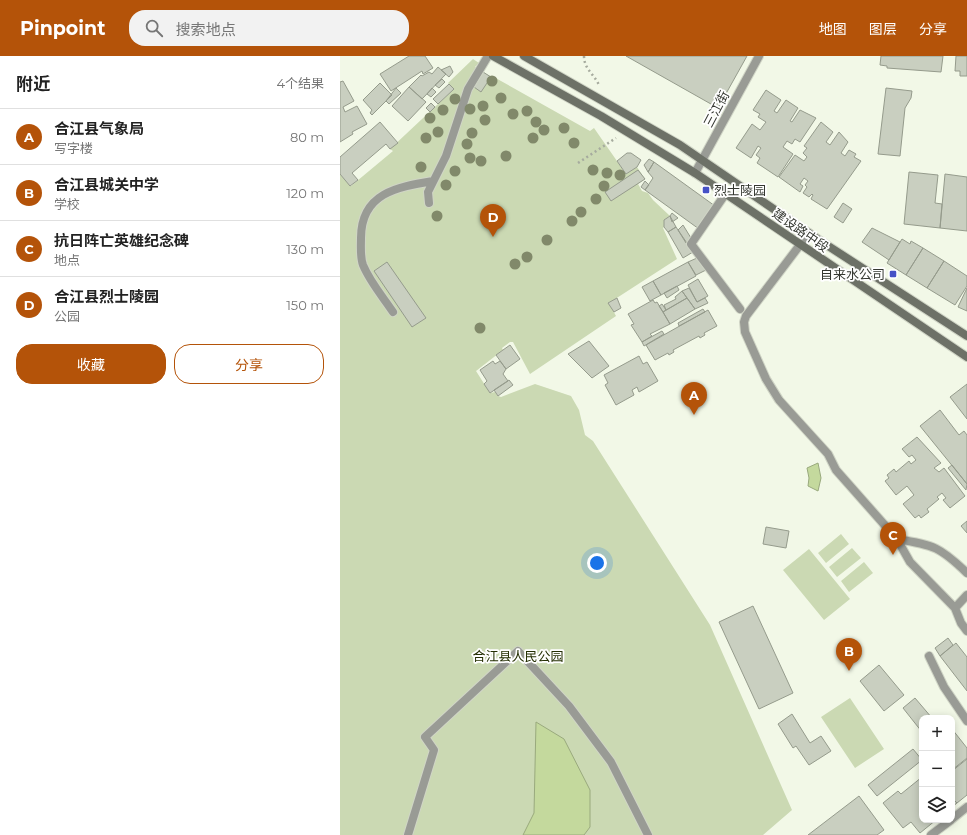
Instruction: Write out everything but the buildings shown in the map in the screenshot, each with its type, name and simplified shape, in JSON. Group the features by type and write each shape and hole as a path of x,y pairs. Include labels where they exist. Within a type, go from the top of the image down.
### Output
{"main road":[{"name":"建设路中段","path":"493,56 601,116 695,173 967,357"},
{"name":"建设路中段","path":"524,56 702,160 809,233 967,336"}],"street":[{"path":"429,202 428,192 446,156 468,90 488,56"},
{"name":"三江街","path":"695,173 759,56"},
{"path":"393,312 363,265 360,255 360,228 365,214 373,202 385,193 406,185 433,180"},
{"path":"726,193 691,244 740,309"},
{"path":"809,233 746,316 744,322 745,332 766,379 779,400 828,454 836,470 897,539 910,562 955,608 961,623 967,632"},
{"path":"897,539 920,542 942,550 967,573"},
{"path":"955,608 967,595"},
{"path":"408,835 434,750 425,737 518,651 569,706 612,762 648,835"},
{"path":"929,656 944,687 967,721"},
{"path":"955,817 967,807"},
{"path":"932,835 947,823"}],"path":[{"path":"584,56 585,67 596,77 600,86 598,98"},
{"path":"578,163 606,145"}],"green space":[{"name":"合江县人民公园","path":"473,59 479,63 475,67 491,77 492,76 590,131 594,128 626,174 637,167 645,179 638,184 642,191 648,193 653,200 670,216 664,220 663,228 677,259 609,303 616,316 530,374 513,342 510,342 502,348 503,350 476,371 490,393 495,392 501,397 535,384 571,396 579,410 585,435 593,441 710,625 792,810 763,835 340,835 340,174 351,186 393,151 390,149 454,89 448,83"},
{"path":"841,534 849,544 826,563 818,553"},
{"path":"852,548 861,558 837,577 829,567"},
{"path":"809,549 850,599 824,620 783,570"},
{"path":"864,562 873,573 849,592 841,581"},
{"path":"850,698 884,749 855,768 821,717"}],"shaded area":[{"path":"818,463 821,478 818,491 808,486 809,478 807,468"},
{"path":"536,722 564,739 590,790 590,827 584,835 523,835 534,813"}],"place":[{"name":"烈士陵园","path":"706,190"},
{"name":"合江县烈士陵园","path":"493,237"},
{"name":"自来水公司","path":"893,274"},
{"name":"合江县气象局","path":"694,415"},
{"name":"抗日阵亡英雄纪念碑","path":"893,555"},
{"name":"合江县城关中学","path":"849,671"}]}
